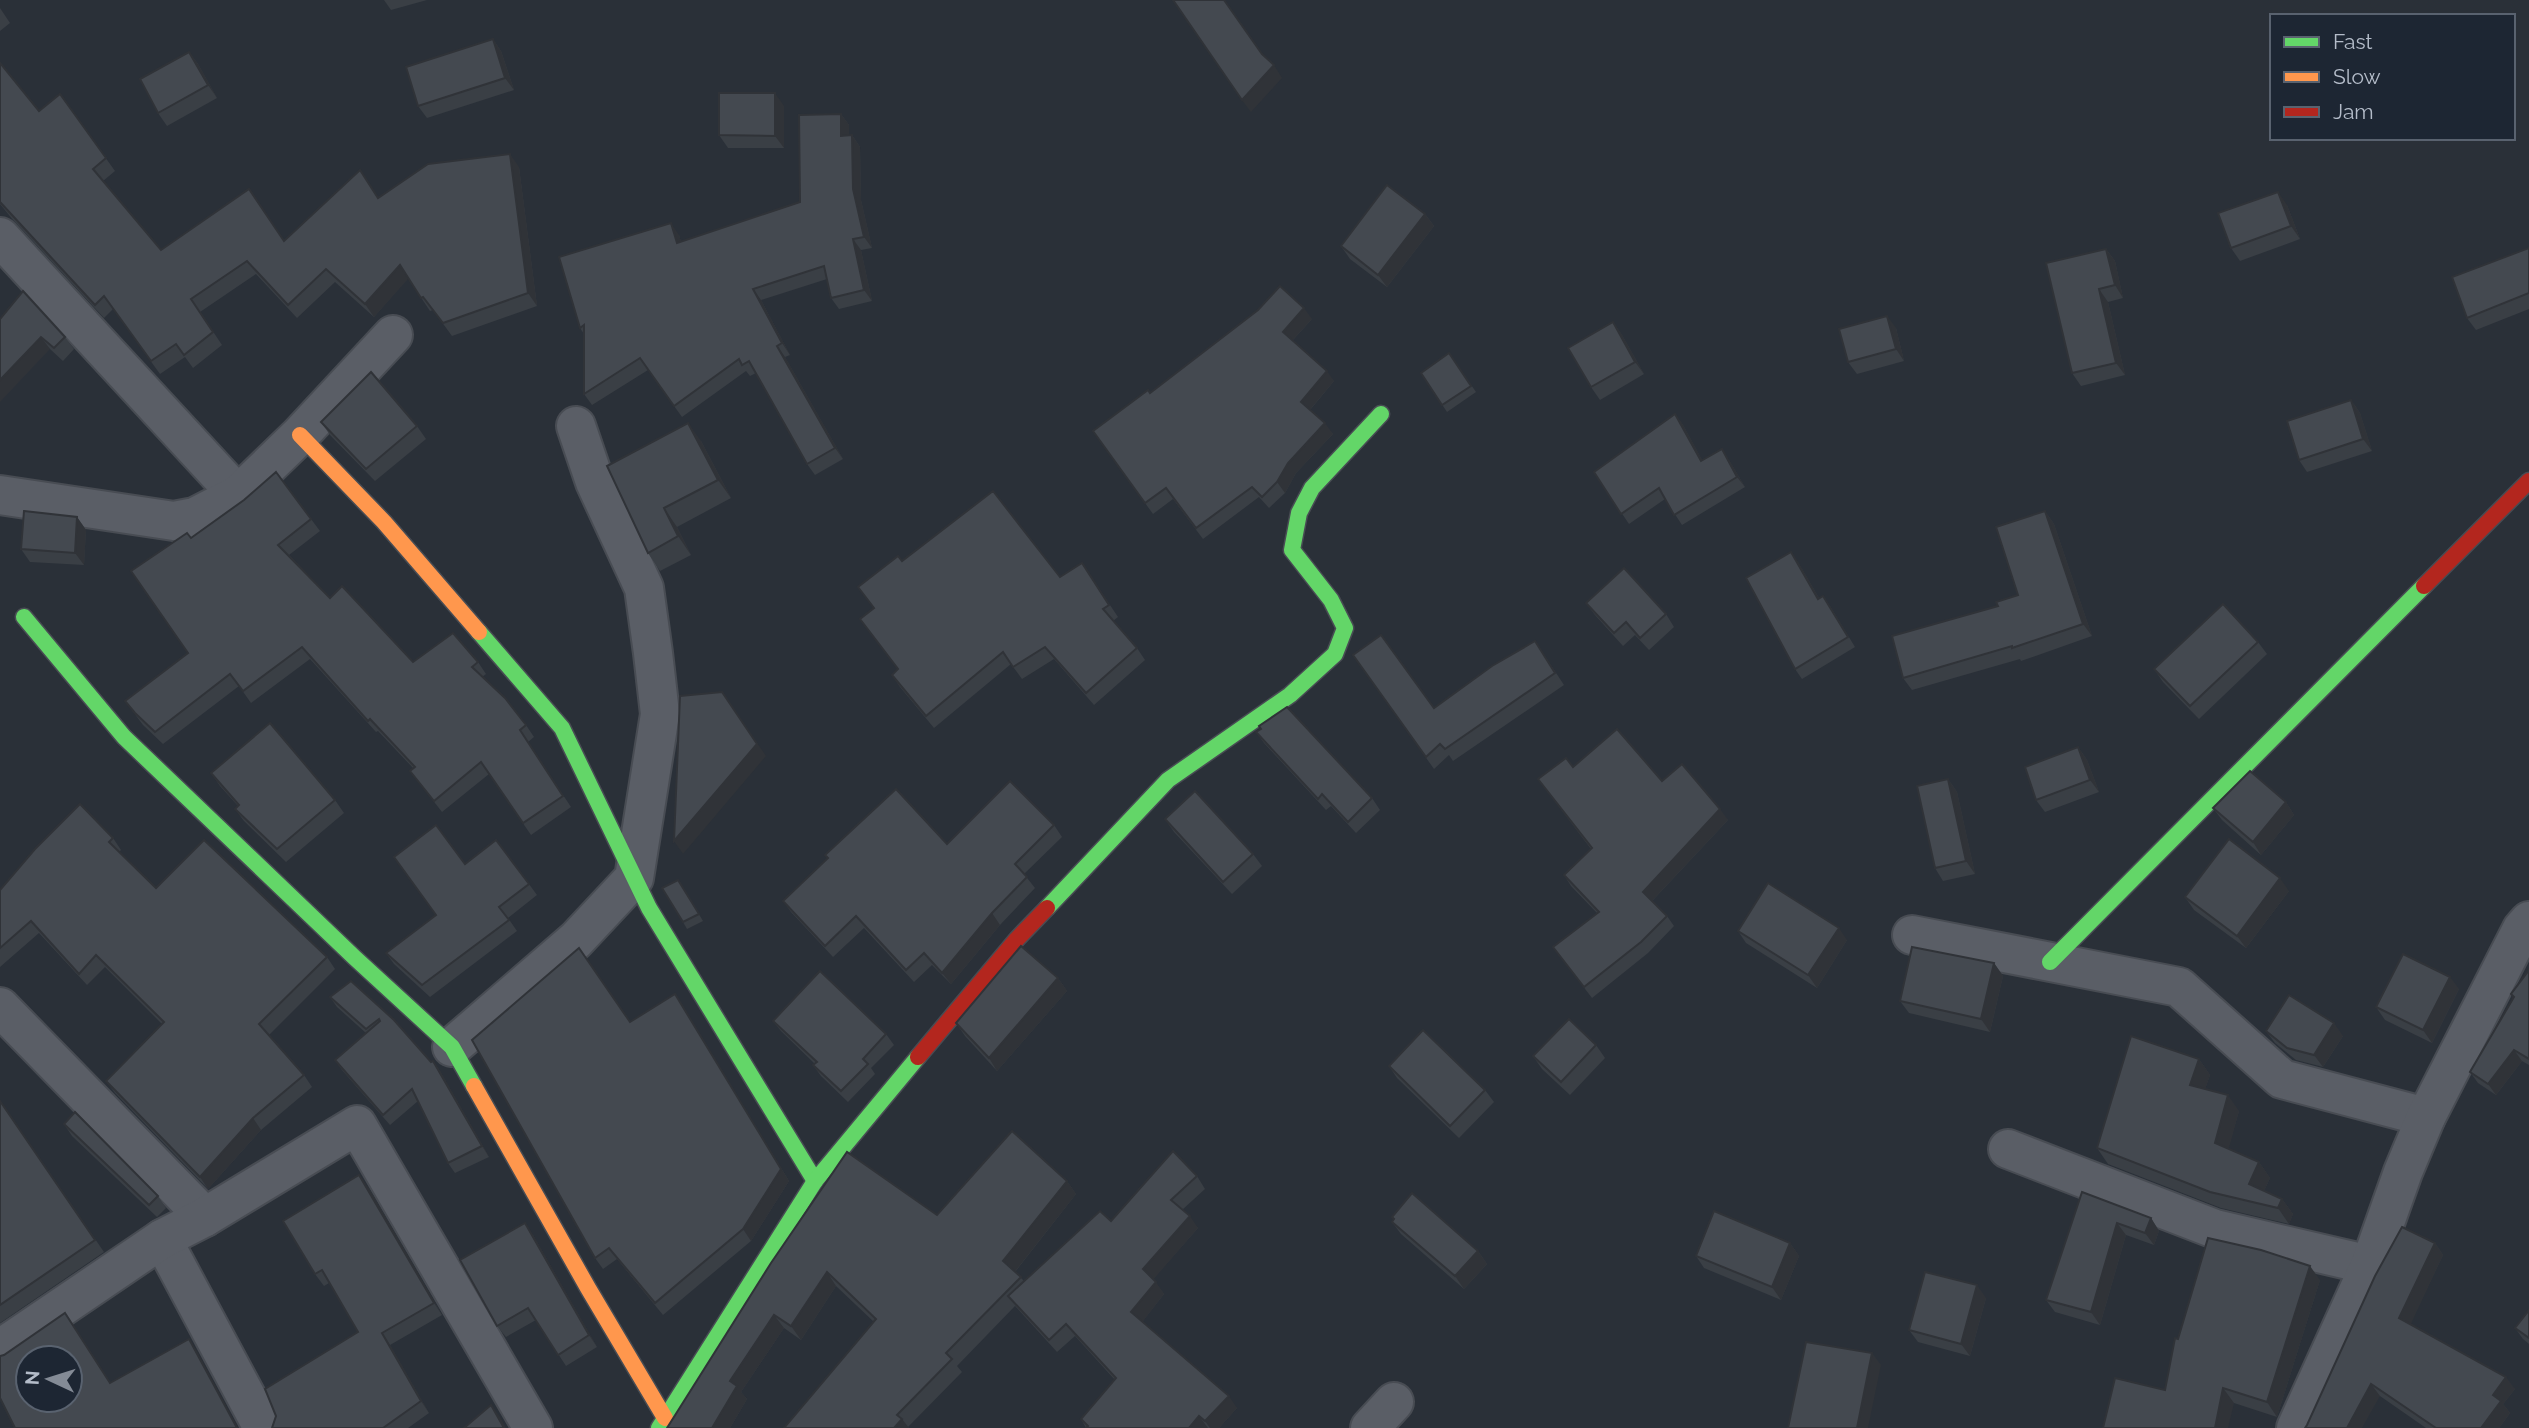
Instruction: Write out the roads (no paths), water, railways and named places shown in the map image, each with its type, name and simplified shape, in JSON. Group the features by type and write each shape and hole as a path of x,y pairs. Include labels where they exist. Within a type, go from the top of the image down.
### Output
{"street":[{"path":"0,237 238,495"},
{"path":"0,495 174,521 195,517 238,495 300,435 393,335"},
{"path":"24,617 124,737 452,1047 662,1423 815,1181 1017,939 1168,780 1290,695 1335,654 1345,628 1331,600 1292,550 1299,513 1312,488 1381,414"},
{"path":"452,1047 576,940 634,878 660,714 653,653 644,588 595,482 576,426"},
{"path":"300,435 384,522 562,728 649,908 815,1181"},
{"path":"2050,962 2529,481"},
{"path":"2296,1428 2370,1265 2426,1117 2522,929 2529,921"},
{"path":"1912,935 2179,987 2282,1079 2426,1117"},
{"path":"0,1007 205,1217"},
{"path":"0,1349 162,1239 205,1217 357,1125 533,1428"},
{"path":"2008,1149 2216,1229 2370,1265"},
{"path":"162,1239 263,1428"}]}
